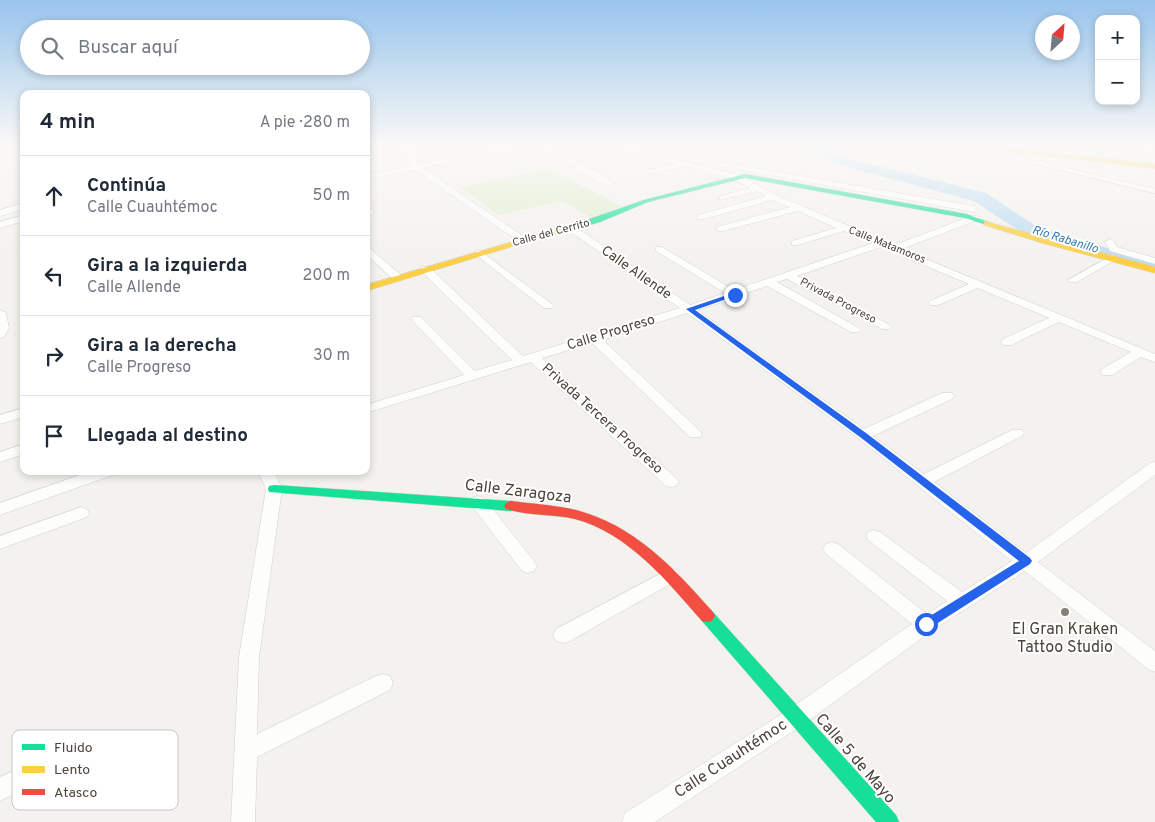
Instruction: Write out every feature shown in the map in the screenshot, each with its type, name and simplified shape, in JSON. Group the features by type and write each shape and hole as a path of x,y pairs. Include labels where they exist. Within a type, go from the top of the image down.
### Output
{"street":[{"path":"443,184 523,240"},
{"name":"Calle del Cerrito","path":"370,287 523,240 571,228 646,202 710,184"},
{"name":"Calle Matamoros","path":"749,184 798,208 1155,358"},
{"name":"Calle del Cerrito","path":"799,184 975,213"},
{"path":"826,184 975,213 1038,239 1155,270"},
{"path":"1127,184 1155,191"},
{"path":"723,198 756,188"},
{"path":"701,217 773,197"},
{"path":"0,213 20,207"},
{"path":"720,229 798,208"},
{"path":"894,248 975,213"},
{"path":"0,225 20,219"},
{"path":"14,221 20,224"},
{"name":"Calle Allende","path":"571,228 690,309 863,435 1155,663"},
{"path":"795,243 845,228"},
{"path":"1110,242 1113,249 1155,261"},
{"name":"Calle Progreso","path":"370,408 735,295 882,243"},
{"path":"659,249 735,295"},
{"path":"370,252 398,278"},
{"path":"479,253 548,306"},
{"path":"1073,280 1112,258"},
{"name":"Privada Tercera Progreso","path":"425,270 671,482"},
{"name":"Privada Progreso","path":"790,276 886,327"},
{"path":"770,283 854,330"},
{"path":"934,303 980,283"},
{"path":"0,313 3,328 0,334"},
{"path":"417,318 471,375"},
{"path":"1007,342 1058,318"},
{"path":"594,338 695,434"},
{"path":"1106,372 1140,352"},
{"path":"863,435 946,396"},
{"path":"0,420 20,413"},
{"path":"923,481 1017,433"},
{"path":"0,457 20,450"},
{"name":"Calle Cuauhtémoc","path":"634,822 796,717 926,624 1026,561 1155,467"},
{"path":"0,509 97,475"},
{"path":"243,822 249,657 270,480"},
{"name":"Calle Zaragoza","path":"270,480 550,510 594,520 633,541 671,575 796,717"},
{"path":"478,502 528,566"},
{"path":"0,543 81,513"},
{"path":"874,536 962,602"},
{"path":"832,549 926,624"},
{"path":"563,635 671,575"},
{"path":"246,751 383,683"},
{"name":"Calle 5 de Mayo","path":"796,717 889,822"},
{"path":"0,788 12,782"}],"green space":[{"path":"473,184 579,184 622,206 594,219 561,201 499,215 460,187"}],"waterway":[{"name":"Río Rabanillo","path":"931,184 980,197 1028,229 1057,240 1155,267"}],"traffic: fast":[{"path":"559,231 597,220 646,201 712,184"},
{"path":"791,184 966,216 987,223"},
{"path":"274,489 511,506"},
{"path":"707,616 889,822"}],"traffic: slow":[{"path":"987,223 1045,241 1155,270"},
{"path":"370,287 559,231"}],"traffic: jam":[{"path":"511,506 574,514 611,529 656,562 707,616"}],"place":[{"name":"El Gran Kraken Tattoo Studio","path":"1065,612"}],"route":[{"path":"735,295 690,309 863,435 1026,561 926,624"}]}
